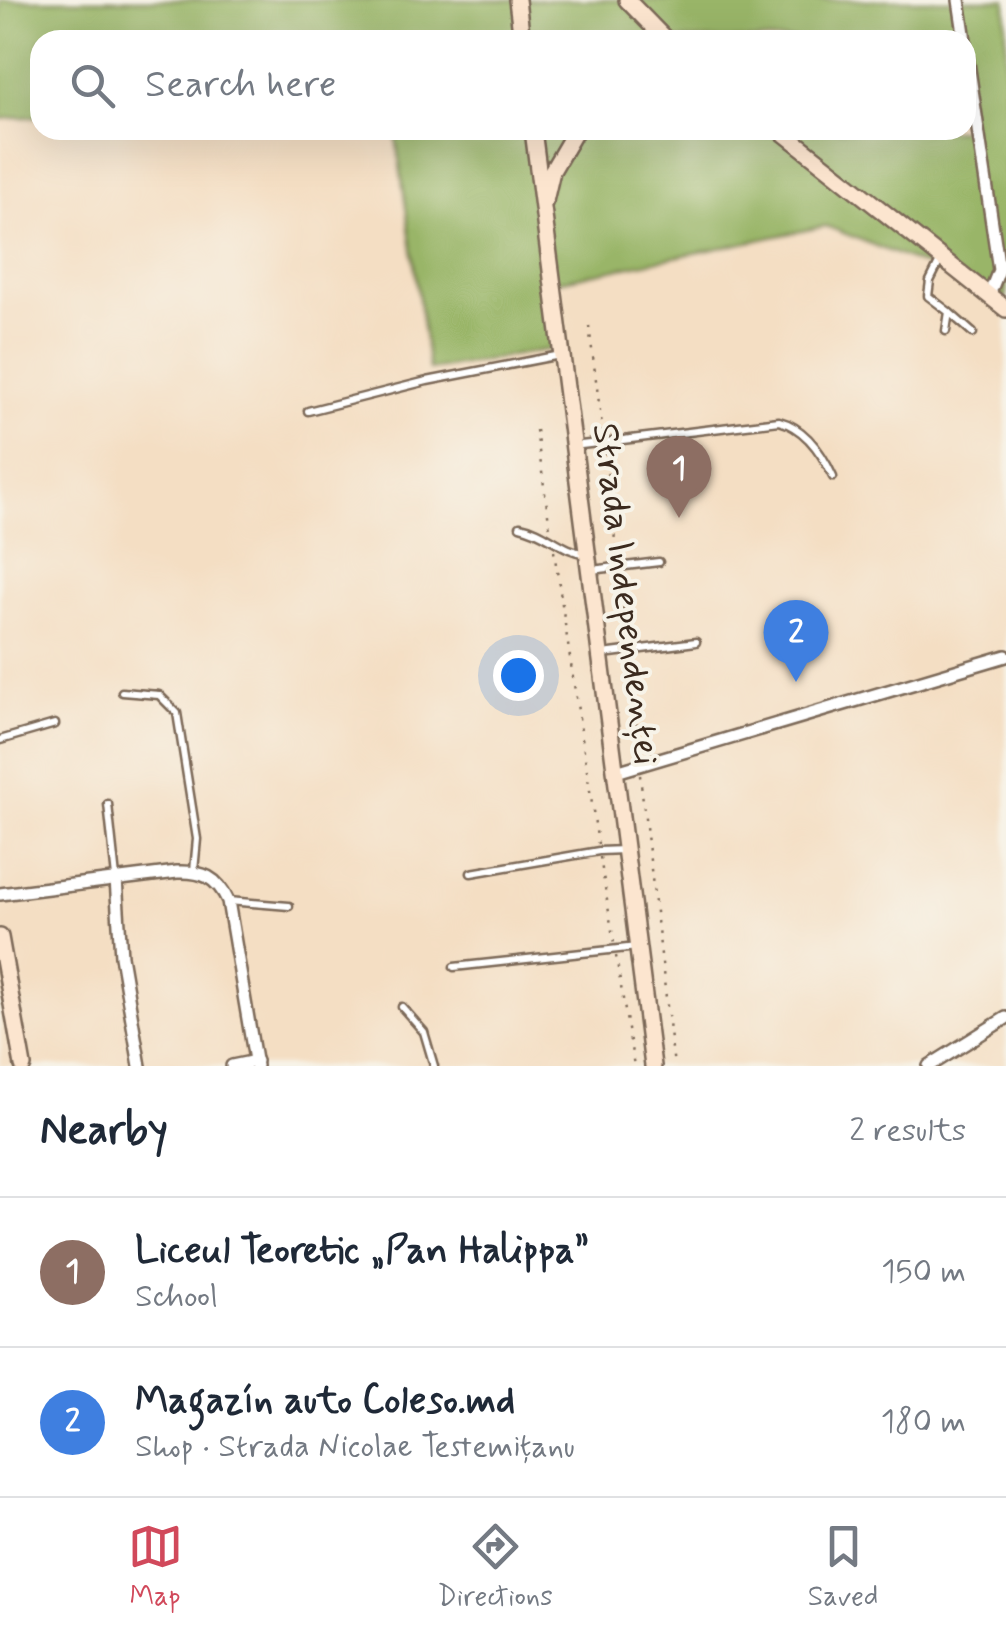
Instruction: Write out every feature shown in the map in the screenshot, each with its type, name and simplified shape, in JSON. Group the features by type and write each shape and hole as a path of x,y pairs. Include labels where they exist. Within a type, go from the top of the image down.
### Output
{"main road":[{"path":"628,1 656,30"},
{"path":"519,2 521,30"},
{"name":"Strada Independenței","path":"534,140 653,1066"},
{"path":"542,210 552,171 570,140"},
{"path":"793,140 1006,309"},
{"path":"0,937 24,1066"}],"street":[{"path":"959,0 964,30"},
{"path":"976,116 999,270 989,295"},
{"path":"616,772 1006,656"},
{"path":"0,894 194,871 214,879 228,901 256,1064 232,1066"},
{"path":"116,880 121,956 140,1066"},
{"path":"929,1066 1006,1018"}],"lane":[{"path":"942,258 930,280 928,296 973,332"},
{"path":"946,331 949,312"},
{"path":"308,412 427,380 562,355"},
{"path":"573,446 779,422 803,434 823,454 833,476"},
{"path":"520,526 537,529 588,562 618,567 659,562"},
{"path":"600,654 696,642"},
{"path":"122,692 159,695 177,713 197,840 194,871"},
{"path":"0,740 55,724"},
{"path":"108,804 116,880"},
{"path":"471,873 626,850"},
{"path":"228,901 290,906"},
{"path":"454,967 638,947"},
{"path":"402,1007 424,1032 434,1066"}],"path":[{"path":"589,326 674,1066"},
{"path":"536,430 634,1066"}],"green space":[{"path":"0,0 1006,0 1006,298 826,226 543,284 552,349 429,370 396,140 976,140 976,30 30,30 30,117 0,119"}],"place":[{"name":"Liceul Teoretic „Pan Halippa”","path":"679,518"},
{"name":"Magazín auto Coleso.md","path":"796,682"}]}
